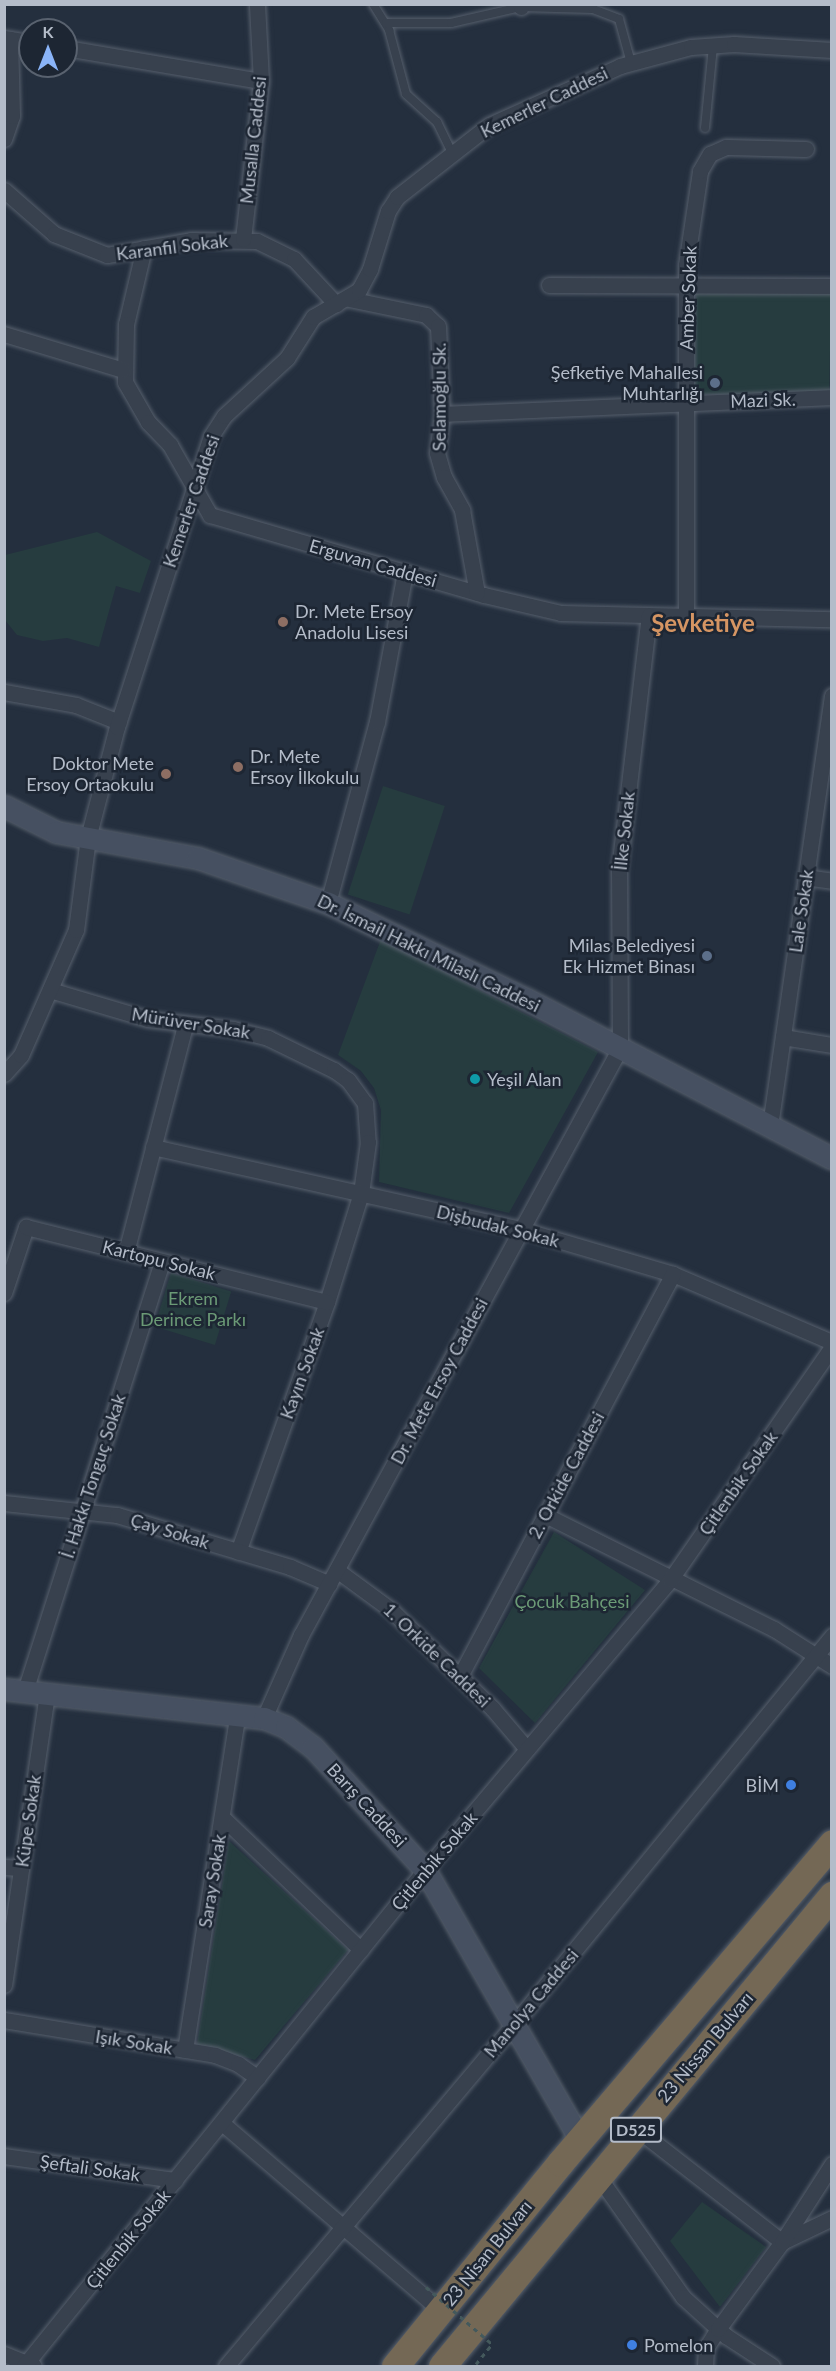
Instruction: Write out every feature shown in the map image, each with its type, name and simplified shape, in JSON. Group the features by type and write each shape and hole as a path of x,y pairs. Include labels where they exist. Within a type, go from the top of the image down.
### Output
{"highway":[{"name":"23 Nissan Bulvarı","path":"580,2140 831,1843"},
{"name":"23 Nissan Bulvarı","path":"442,2367 831,1895"},
{"name":"23 Nisan Bulvarı","path":"395,2367 580,2140"}],"street":[{"name":"Musalla Caddesi","path":"243,239 261,81 257,4"},
{"path":"4,139 12,116 7,38"},
{"name":"Kemerler Caddesi","path":"5,1074 17,1064 76,930 88,838 119,722 192,489 211,436 224,416 268,378 313,317 342,302 366,282 388,210 416,180 502,117 631,63 713,46 831,50"},
{"path":"78,50 261,81"},
{"name":"Amber Sokak","path":"686,616 686,285 703,161 726,147 768,145 806,149"},
{"name":"Karanfil Sokak","path":"4,190 39,223 71,242 107,255 191,240 243,239 274,248 294,260 342,302"},
{"name":"Erguvan Caddesi","path":"144,248 126,324 123,370 132,398 170,445 192,489 210,515 222,521 477,593 561,613 831,619"},
{"path":"549,285 831,286"},
{"name":"Selamoğlu Sk.","path":"342,302 426,315 436,322 442,414 439,466 462,510 477,593"},
{"path":"4,334 123,370"},
{"name":"Mazi Sk.","path":"442,414 831,397"},
{"path":"328,903 379,712 405,572"},
{"name":"İlke Sokak","path":"620,1048 619,870 649,616"},
{"path":"4,692 76,705 119,722"},
{"name":"Lale Sokak","path":"770,1126 831,695"},
{"name":"Dr. İsmail Hakkı Milaslı Caddesi","path":"4,806 56,832 198,858 328,903 620,1048 831,1158"},
{"path":"805,877 831,881"},
{"name":"Mürüver Sokak","path":"50,990 148,1019 232,1029 268,1038 348,1080 365,1103 368,1119 361,1194"},
{"path":"126,1252 185,1025"},
{"path":"783,1037 831,1045"},
{"name":"Dr. Mete Ersoy Caddesi","path":"264,1718 286,1664 620,1048"},
{"name":"Dişbudak Sokak","path":"153,1147 520,1229 673,1274 831,1342"},
{"name":"Kayın Sokak","path":"238,1552 327,1302 361,1194"},
{"name":"Kartopu Sokak","path":"4,1293 26,1227 327,1302"},
{"name":"İ. Hakkı Tonguç Sokak","path":"15,1690 83,1509 162,1261"},
{"name":"2. Orkide Caddesi","path":"460,1676 673,1274"},
{"name":"Çitlenbik Sokak","path":"29,2365 425,1870 670,1580 831,1347"},
{"name":"Çay Sokak","path":"4,1503 83,1509 117,1515 334,1578"},
{"path":"545,1515 670,1580 760,1622 831,1666"},
{"name":"1. Orkide Caddesi","path":"334,1578 384,1603 460,1676 527,1749"},
{"name":"Manolya Caddesi","path":"226,2367 514,2024 831,1636"},
{"name":"Barış Caddesi","path":"15,1690 238,1713 264,1718 286,1727 313,1747 425,1870 580,2140"},
{"name":"Küpe Sokak","path":"4,1985 46,1693"},
{"name":"Saray Sokak","path":"185,2050 238,1713"},
{"path":"222,1817 361,1950"},
{"path":"4,1867 21,1868"},
{"name":"Işık Sokak","path":"4,2020 227,2059 258,2078"},
{"path":"222,2123 441,2311"},
{"path":"638,2129 782,2242"},
{"name":"Şeftali Sokak","path":"4,2156 175,2180"},
{"path":"705,2367 706,2348 782,2242 831,2164"},
{"path":"598,2176 661,2269 683,2297 718,2329 772,2367"},
{"path":"782,2242 831,2218"},
{"path":"4,2354 29,2365"}],"lane":[{"path":"372,4 386,23 406,94 437,122 452,153"},
{"path":"386,23 451,23 521,6 610,13 622,27 631,63"},
{"path":"705,128 713,46"},
{"path":"4,1079 5,1074"}],"path":[{"path":"426,2287 492,2344 473,2367"}],"green space":[{"path":"696,291 831,293 829,396 694,394"},
{"path":"97,532 151,561 140,593 116,586 99,647 67,638 43,641 17,635 5,620 5,555"},
{"path":"383,786 445,806 410,915 348,894"},
{"name":"Yeşil Alan","path":"381,939 598,1052 509,1213 379,1182 381,1110 374,1088 361,1071 338,1055"},
{"name":"Ekrem Derince Parkı","path":"171,1273 231,1291 215,1345 155,1327"},
{"name":"Çocuk Bahçesi","path":"554,1532 645,1590 535,1723 479,1668"},
{"path":"229,1841 348,1950 255,2060 197,2044"},
{"path":"702,2202 766,2247 720,2307 670,2241"}],"place":[{"name":"Şefketiye Mahallesi Muhtarlığı","path":"715,383"},
{"name":"Dr. Mete Ersoy Anadolu Lisesi","path":"283,622"},
{"name":"Dr. Mete Ersoy İlkokulu","path":"238,767"},
{"name":"Doktor Mete Ersoy Ortaokulu","path":"166,774"},
{"name":"Milas Belediyesi Ek Hizmet Binası","path":"707,956"},
{"name":"Yeşil Alan","path":"475,1079"},
{"name":"BİM","path":"791,1785"},
{"name":"Pomelon","path":"632,2345"}],"district":[{"name":"Şevketiye","path":"703,623"}]}
